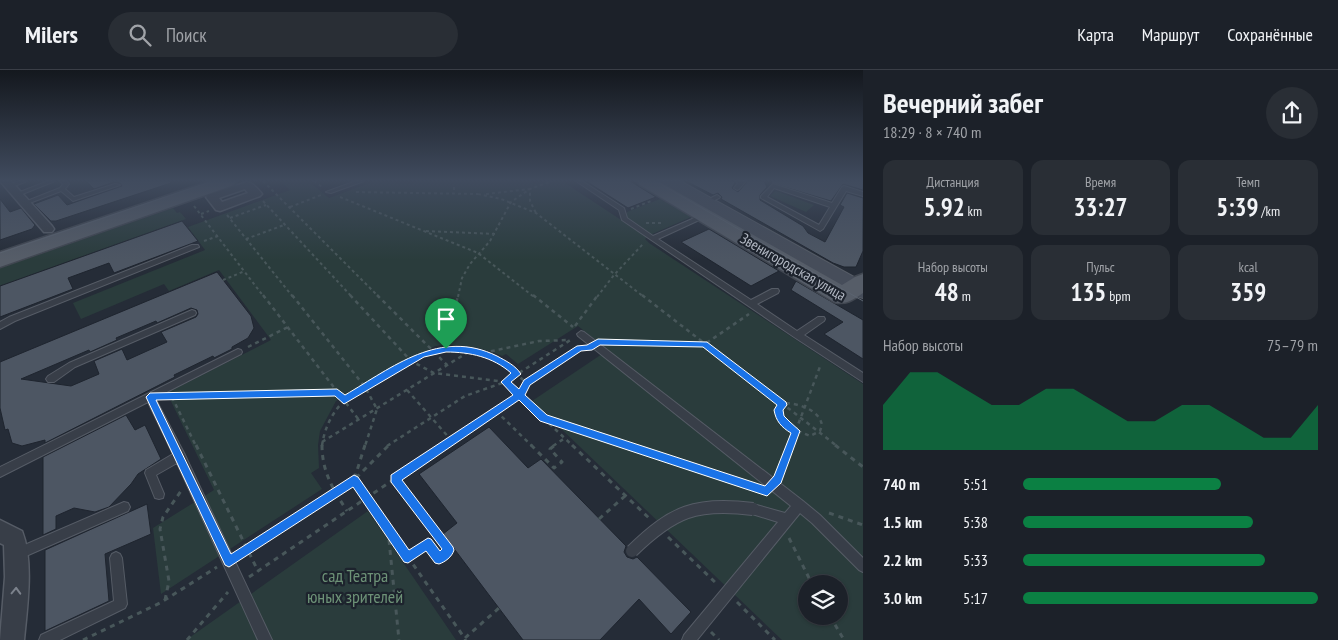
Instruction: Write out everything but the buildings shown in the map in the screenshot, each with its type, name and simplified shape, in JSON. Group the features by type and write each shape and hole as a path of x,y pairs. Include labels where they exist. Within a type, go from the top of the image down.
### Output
{"main road":[{"path":"0,260 52,235 124,208"},
{"path":"0,245 52,235 143,208"},
{"name":"Звенигородская улица","path":"700,208 857,293"}],"street":[{"path":"28,208 52,235"},
{"path":"0,531 14,539 16,554 16,597 12,640"}],"lane":[{"path":"620,208 623,212 622,216 627,222 863,378"},
{"path":"782,208 820,228 833,208"},
{"path":"653,239 704,209"},
{"path":"0,326 12,319 195,247"},
{"path":"754,306 775,291"},
{"path":"51,379 72,365 192,312"},
{"path":"796,335 821,318"},
{"path":"581,334 774,484 816,520 863,566"},
{"path":"0,472 238,352"},
{"path":"150,397 180,456 265,640"},
{"path":"159,494 150,473 180,456"},
{"path":"689,640 799,505"},
{"path":"632,551 664,521 697,508 718,506 753,509 785,522"},
{"path":"16,554 124,507"},
{"path":"46,640 121,604 116,558"}],"path":[{"path":"195,208 359,420"},
{"path":"200,214 218,208"},
{"path":"221,208 365,386 377,408 354,480"},
{"path":"230,218 259,208"},
{"path":"268,208 411,360 434,373 505,382 652,522"},
{"path":"291,208 446,366"},
{"path":"367,208 478,253 574,327 614,275 646,241 653,239"},
{"path":"446,349 462,278 478,253 490,241 508,208"},
{"path":"523,208 536,214 863,467"},
{"path":"533,208 536,214"},
{"path":"623,212 628,208"},
{"path":"627,222 704,209"},
{"path":"246,239 285,225"},
{"path":"424,231 494,234"},
{"path":"195,247 218,236"},
{"path":"224,280 245,271"},
{"path":"187,640 229,590 520,395 527,383 580,348 589,348 598,342 704,344 754,306"},
{"path":"238,352 288,327"},
{"path":"82,640 165,600 219,566 229,562 354,480 386,447 465,396 505,382 581,334"},
{"path":"483,353 539,341 570,340"},
{"path":"347,511 325,471 322,442 329,421 344,400 411,360 432,351 446,349 472,350 500,360 527,383"},
{"path":"322,442 472,350"},
{"path":"544,418 767,491 778,479 823,358 827,354"},
{"path":"407,390 452,441"},
{"path":"150,397 337,392"},
{"path":"172,396 258,571"},
{"path":"795,403 806,407 813,412 820,422 821,428 818,432 809,435 796,431 786,425 780,417 779,410 782,405 795,403"},
{"path":"496,411 554,468 562,462 550,450 565,438"},
{"path":"165,600 169,581 160,529 169,505 190,478"},
{"path":"395,479 449,550 439,559 428,543 408,558"},
{"path":"354,480 465,639 499,608"},
{"path":"599,518 625,496"},
{"path":"785,522 808,575"},
{"path":"388,529 399,640"},
{"path":"666,535 775,640"},
{"path":"835,625 844,640"}],"green space":[{"path":"173,208 186,219 0,286 0,268"},
{"path":"241,208 602,208 647,237 645,239 649,243 863,384 863,640 782,640 532,401 608,350 578,326 518,364 506,354 502,356 486,350 461,345 435,346 336,401 320,431 318,445 319,468 311,473 322,489 161,594 153,528 214,490 167,393 271,340 219,270 169,291 164,284 81,319 73,303 205,250 188,227"},
{"path":"638,208 675,208 691,217 650,235 627,219 627,212"},
{"path":"796,208 811,208 806,212"},
{"name":"сад Театра юных зрителей","path":"368,511 456,640 186,640"}],"tram line":[{"path":"0,253 134,208"},
{"path":"701,208 863,301"}],"route":[{"path":"446,349 422,354 344,400 337,392 150,397 229,562 354,480 408,558 428,543 439,559 449,550 395,479 520,395 527,383 580,348 589,348 598,342 704,344 782,405 779,410 780,417 786,425 796,431 778,479 767,491 544,418 520,395 505,382 517,374 500,360 472,350 446,349"}]}
